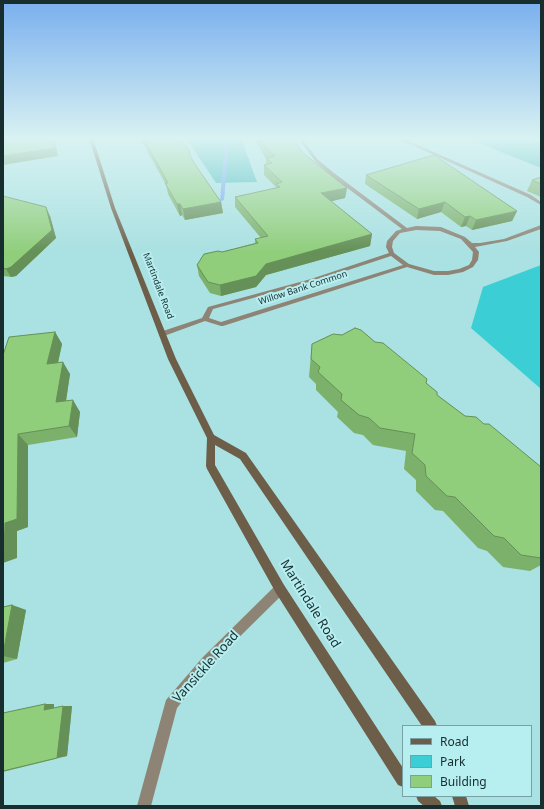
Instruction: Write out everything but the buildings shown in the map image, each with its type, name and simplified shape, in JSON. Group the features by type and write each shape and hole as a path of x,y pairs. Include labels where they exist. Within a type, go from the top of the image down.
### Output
{"main road":[{"name":"Martindale Road","path":"103,176 113,208 172,360 211,438 210,466 280,589 402,778"},
{"path":"211,438 242,456 429,725"},
{"path":"424,797 435,806"}],"street":[{"path":"334,176 405,230"},
{"path":"483,176 529,196 541,204"},
{"path":"471,245 480,245 504,240 541,227"},
{"path":"428,228 453,233 471,245 476,252 475,260 471,266 461,271 448,273 434,273 419,270 407,265 392,254 389,247 390,241 398,232 428,228"},
{"name":"Willow Bank Common","path":"205,319 210,308 313,280 392,254"},
{"name":"Willow Bank Common","path":"162,334 205,319 221,324 407,265"},
{"name":"Vansickle Road","path":"144,806 172,705 208,661 280,589"}],"green space":[{"path":"541,265 541,389 471,328 483,287"}],"shaded area":[{"path":"211,176 255,176 257,182 216,183"}],"waterway":[{"path":"222,200 224,176"}]}
